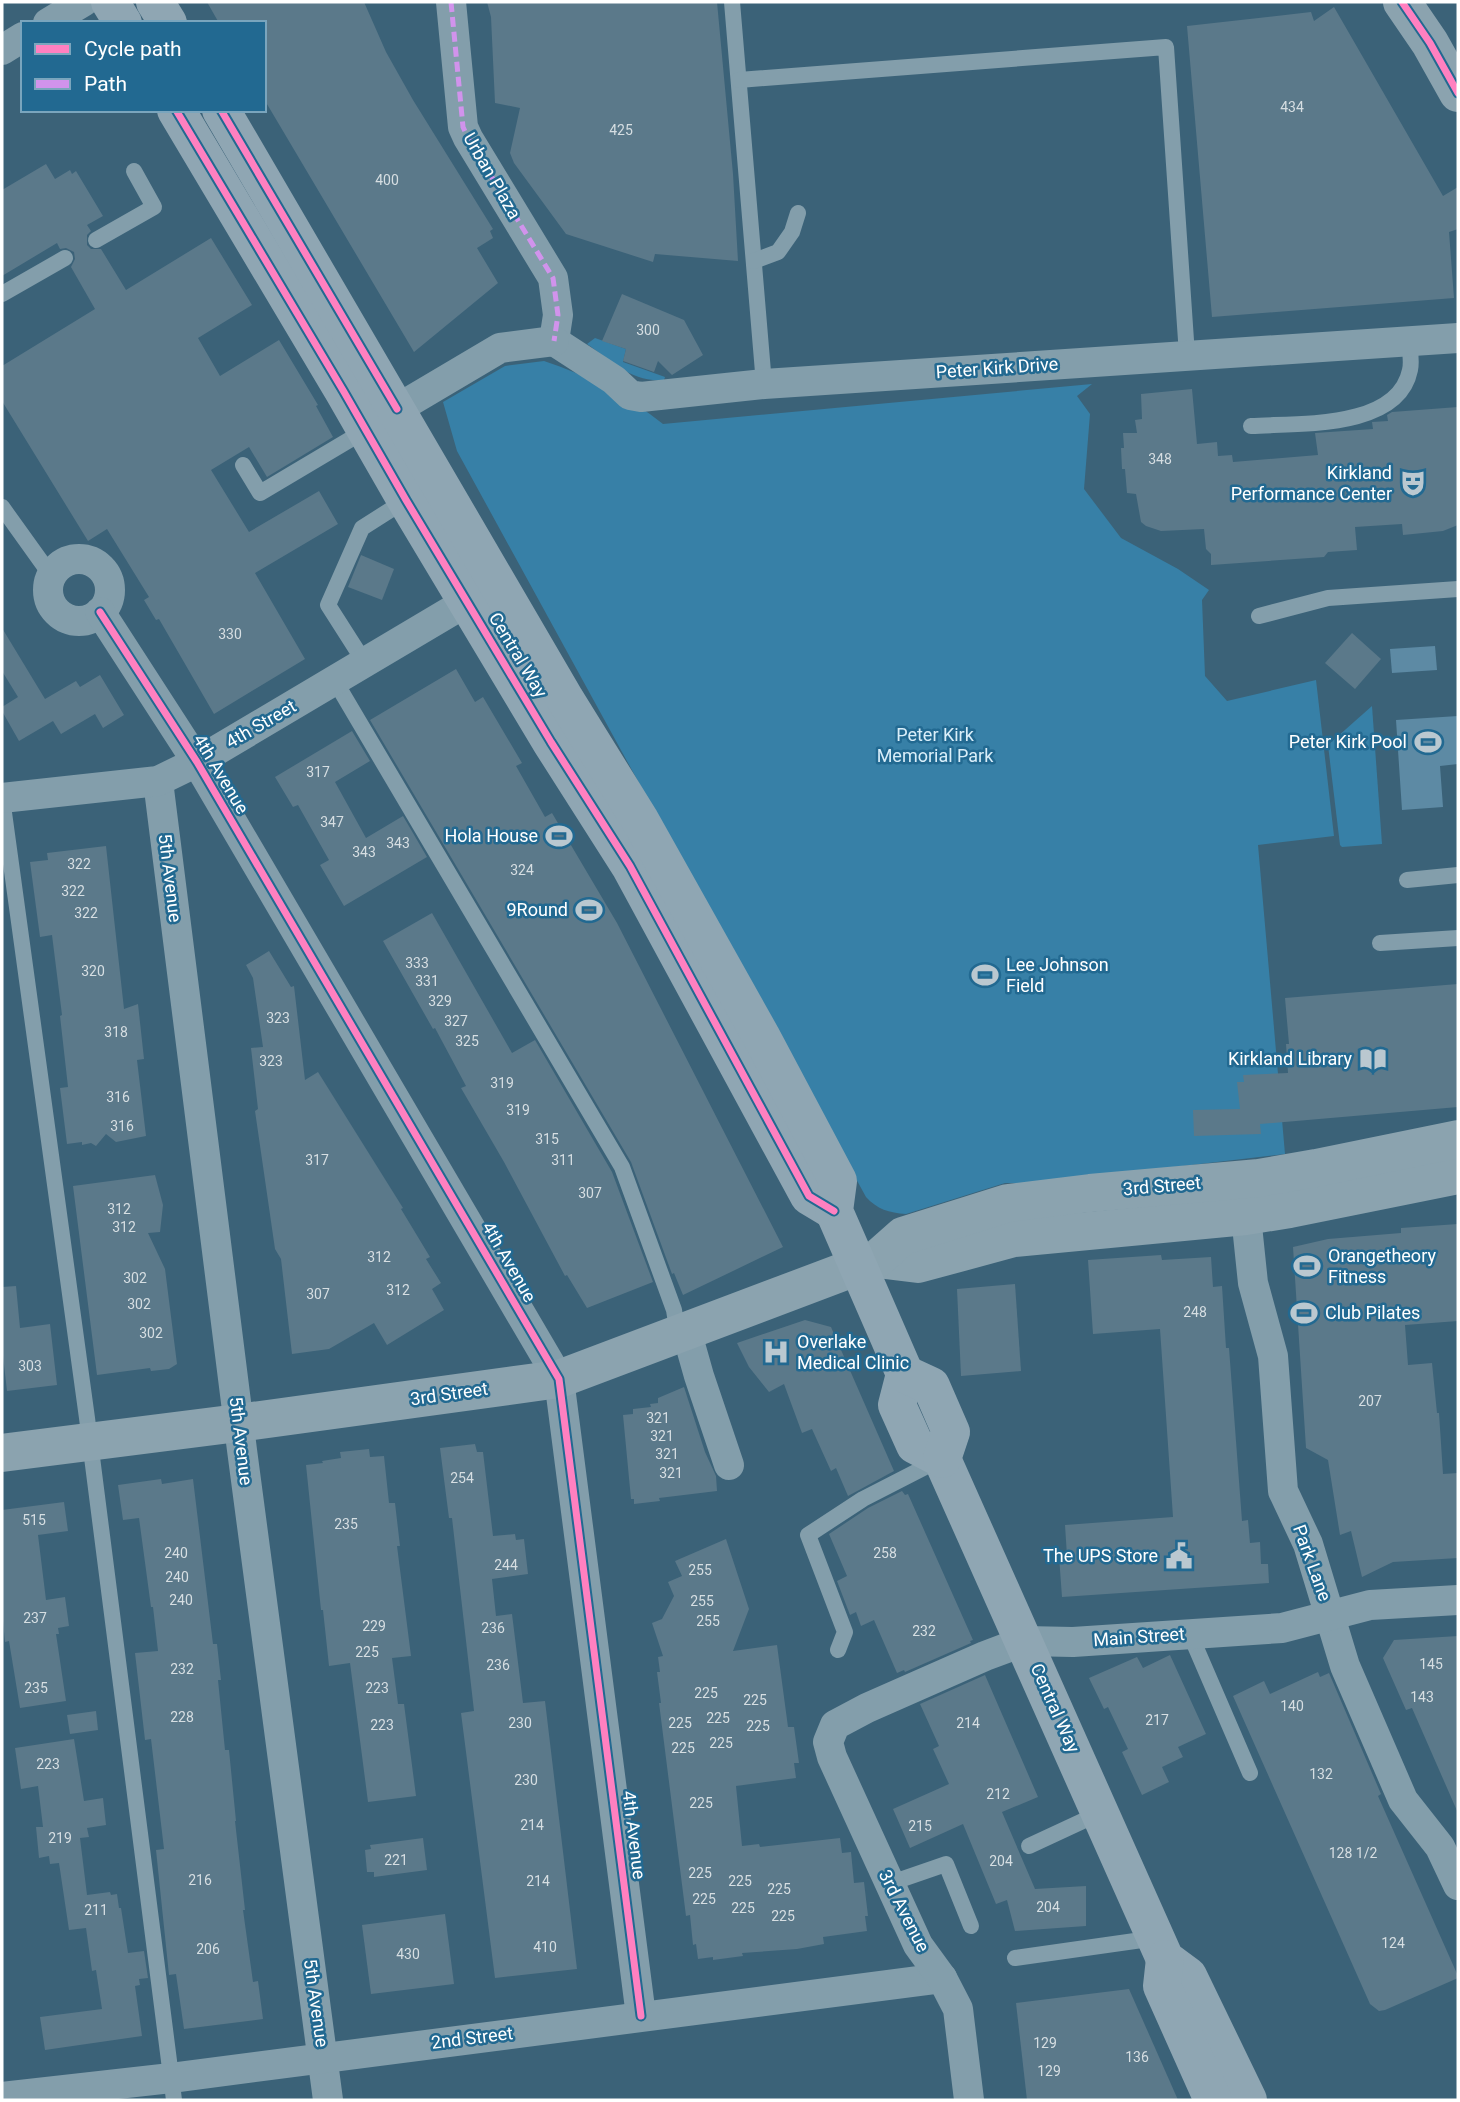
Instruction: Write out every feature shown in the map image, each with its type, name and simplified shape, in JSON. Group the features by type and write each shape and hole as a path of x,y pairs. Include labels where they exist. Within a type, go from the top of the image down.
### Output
{"main road":[{"path":"110,2 122,21"},
{"path":"155,2 167,21"},
{"path":"1402,2 1430,43 1458,93"},
{"name":"Central Way","path":"177,112 382,420 406,500 483,593"},
{"name":"Central Way","path":"222,112 382,420 483,593 551,742 629,866 809,1196 834,1211 867,1262 905,1374 931,1386 951,1432 943,1459 1100,1813 1161,1948 1188,1976 1248,2100"},
{"name":"3rd Street","path":"2,1453 559,1379 867,1262 903,1237 1008,1203 1259,1178 1458,1139"},
{"name":"3rd Street","path":"867,1262 918,1264 1014,1238 1246,1216 1458,1175"},
{"name":"Central Way","path":"1161,1948 1162,1986 1213,2100"},
{"path":"1186,2039 1202,2047 1217,2049 1223,2046"}],"street":[{"path":"50,21 83,2"},
{"name":"Urban Plaza","path":"451,2 463,127 552,278 558,315 554,341"},
{"path":"2,50 21,38"},
{"name":"Peter Kirk Drive","path":"554,341 614,380 629,395 641,397 764,384 1458,338"},
{"path":"382,420 500,348 554,341"},
{"path":"81,558 100,566 109,584 106,604 92,618 82,621 62,616 49,600 49,569 70,559 81,558"},
{"name":"4th Street","path":"2,798 158,781 197,762 483,593"},
{"name":"4th Avenue","path":"100,612 197,762 559,1379 641,2015"},
{"name":"5th Avenue","path":"158,781 238,1423 328,2100"},
{"name":"Park Lane","path":"1246,1216 1253,1283 1273,1356 1283,1491 1308,1544 1345,1666 1403,1800 1440,1847 1458,1885"},
{"path":"682,1333 729,1465"},
{"name":"Main Street","path":"835,1725 867,1708 1025,1640 1073,1642 1282,1628 1370,1605 1458,1600"},
{"name":"3rd Avenue","path":"835,1725 828,1742 832,1757 918,1945 942,1978 958,2009 969,2100"},
{"name":"2nd Street","path":"2,2097 173,2089 323,2057 942,1978"}],"lane":[{"path":"732,2 764,384"},
{"path":"739,80 1166,47 1187,355"},
{"path":"96,240 154,206 134,171"},
{"path":"754,261 778,252 792,232 798,214"},
{"path":"2,294 65,258"},
{"path":"1251,426 1343,421 1367,414 1387,404 1402,388 1411,369 1409,342"},
{"path":"243,465 260,494 382,420"},
{"path":"365,663 328,605 362,528 406,500"},
{"path":"2,507 49,569"},
{"path":"1259,617 1328,598 1458,589"},
{"path":"335,681 622,1167 682,1333"},
{"path":"2,798 51,1146 173,2089"},
{"path":"1407,880 1458,875"},
{"path":"1380,943 1458,938"},
{"path":"838,1650 845,1632 808,1535 863,1499 943,1459"},
{"path":"1190,1634 1250,1773"},
{"path":"1028,1846 1100,1813"},
{"path":"888,1884 946,1864 971,1926"},
{"path":"1015,1958 1161,1948"}],"green space":[{"path":"595,338 626,349 623,362 665,377 664,380 642,378 623,370 587,344"},
{"name":"Peter Kirk Memorial Park","path":"544,361 606,387 663,424 1092,384 1077,396 1090,414 1084,489 1121,538 1178,569 1209,590 1202,600 1205,676 1227,701 1316,680 1334,836 1258,845 1285,1154 1038,1183 1005,1183 906,1214 884,1210 866,1197 457,451 443,402 505,366"},
{"path":"1372,706 1382,844 1342,847 1328,745"}],"shaded area":[{"path":"1435,646 1437,670 1392,673 1390,649"},
{"name":"Peter Kirk Pool","path":"1458,716 1458,764 1440,766 1443,807 1402,810 1396,720"}],"building":[{"path":"207,2 364,2 386,52 413,100 493,229 490,231 493,238 477,248 498,283 414,352 266,102 266,21 218,21"},
{"path":"487,2 717,2 738,261 655,254 653,262 566,234 514,163 510,153 520,108 495,103 491,17"},
{"path":"1334,7 1443,196 1458,187 1458,229 1449,232 1454,298 1212,317 1187,26 1311,12 1314,21"},
{"path":"46,164 55,179 70,170 72,174 76,171 103,216 87,225 91,231 87,235 87,245 91,249 101,249 126,290 211,238 252,305 198,338 220,376 279,340 318,405 316,406 333,437 267,477 249,447 211,470 249,532 319,491 338,524 255,573 305,659 214,714 159,619 156,620 144,600 149,597 107,529 88,541 2,401 2,366 95,309 71,267 75,259 74,252 66,248 60,249 57,243 2,276 2,190"},
{"path":"622,294 684,320 703,355 672,375 658,361 654,372 623,361 626,349 602,341"},
{"path":"1192,389 1197,444 1217,442 1218,456 1232,455 1233,462 1318,455 1315,433 1373,429 1372,422 1388,421 1387,415 1392,412 1458,407 1458,525 1443,531 1403,535 1402,524 1355,527 1357,550 1328,552 1324,557 1211,565 1204,529 1161,531 1141,522 1136,494 1127,493 1125,469 1122,469 1123,433 1137,433 1135,420 1142,419 1141,394"},
{"path":"361,555 394,569 382,600 348,587"},
{"path":"2,628 45,699 76,681 80,687 100,675 124,715 103,728 95,714 61,734 53,721 19,741 2,711 2,707 18,697 2,671"},
{"path":"1352,633 1381,659 1355,689 1325,663"},
{"path":"456,669 475,702 483,697 522,763 516,766 545,817 552,813 617,923 783,1247 683,1295 674,1273 672,1274 631,1162 370,720"},
{"path":"352,731 370,761 335,782 366,838 403,816 427,857 344,906 320,865 329,860 298,805 293,807 275,777"},
{"path":"106,846 124,1009 138,1004 144,1059 137,1060 146,1136 116,1142 106,1134 96,1146 91,1143 82,1145 82,1142 67,1144 60,1088 68,1087 52,935 40,937 30,862 48,860 47,853"},
{"path":"432,913 512,1053 535,1040 612,1172 653,1282 587,1308 567,1275 565,1276 461,1088 466,1086 435,1028 433,1029 383,941"},
{"path":"269,951 291,987 294,986 305,1080 318,1072 403,1208 401,1209 430,1257 426,1259 441,1283 432,1289 444,1310 387,1345 374,1323 329,1349 292,1354 281,1259 275,1249 255,1111 258,1109 251,1048 263,1047 253,978 246,965"},
{"name":"Kirkland Library","path":"1458,984 1458,1107 1260,1124 1261,1134 1194,1136 1193,1110 1240,1109 1237,1082 1244,1082 1243,1075 1288,1073 1286,1044 1289,1044 1285,998"},
{"path":"155,1175 163,1205 160,1232 148,1233 165,1269 177,1364 169,1369 151,1371 150,1368 97,1375 73,1186"},
{"path":"1458,1224 1458,1321 1405,1325 1408,1365 1432,1363 1443,1474 1458,1473 1458,1558 1393,1562 1362,1577 1351,1531 1340,1535 1328,1460 1306,1448 1293,1247 1328,1239 1401,1233 1401,1228"},
{"path":"1161,1255 1162,1260 1211,1257 1213,1287 1222,1286 1242,1521 1248,1520 1250,1543 1260,1542 1261,1564 1268,1564 1269,1583 1062,1597 1059,1556 1067,1556 1065,1525 1173,1517 1160,1329 1093,1334 1088,1260"},
{"path":"1015,1284 1021,1371 961,1376 957,1289"},
{"path":"16,1286 20,1328 50,1324 57,1385 7,1391 2,1347 2,1287"},
{"path":"805,1320 831,1327 894,1471 848,1496 836,1468 831,1471 812,1429 802,1433 784,1384 769,1392 749,1367 737,1343"},
{"path":"684,1387 705,1452 716,1476 717,1491 634,1504 634,1499 631,1499 623,1415 633,1414 633,1409 651,1407 650,1404 658,1403 658,1398"},
{"path":"475,1444 477,1452 483,1452 493,1536 515,1534 516,1540 524,1539 528,1574 492,1579 496,1616 512,1614 523,1703 545,1701 577,1969 495,1978 461,1713 474,1711 452,1518 449,1518 440,1448"},
{"path":"369,1449 370,1457 384,1456 389,1503 395,1503 400,1546 397,1546 411,1656 392,1658 398,1704 404,1704 416,1796 368,1802 350,1663 329,1666 306,1465 341,1458 340,1452"},
{"path":"161,1479 162,1484 193,1479 213,1644 217,1644 221,1680 218,1680 225,1750 229,1750 243,1910 253,1982 258,1981 263,2019 184,2029 176,1974 169,1975 156,1850 164,1849 151,1739 145,1740 135,1653 158,1651 153,1607 139,1518 123,1520 118,1485"},
{"path":"902,1491 905,1495 908,1494 973,1640 905,1672 904,1670 897,1673 874,1620 861,1626 856,1612 850,1615 837,1581 847,1576 829,1534 868,1508"},
{"path":"64,1502 68,1531 38,1535 46,1600 65,1597 69,1626 58,1628 59,1634 56,1634 66,1701 20,1708 9,1641 5,1642 2,1610 2,1510"},
{"path":"726,1539 749,1609 733,1651 777,1645 788,1727 794,1727 799,1763 794,1763 796,1778 736,1786 742,1846 759,1844 760,1847 840,1838 842,1853 851,1852 854,1883 864,1882 868,1916 865,1916 867,1931 823,1937 824,1944 742,1953 743,1956 713,1960 713,1957 698,1959 696,1944 693,1945 690,1915 686,1916 659,1703 658,1657 663,1656 652,1623 662,1619 674,1596 668,1582 682,1576 675,1561"},
{"path":"1458,1636 1458,1813 1412,1708 1406,1710 1383,1658 1394,1640"},
{"path":"1170,1655 1206,1734 1178,1747 1183,1757 1162,1767 1169,1782 1142,1795 1122,1752 1128,1749 1108,1707 1104,1709 1089,1678 1137,1657 1143,1668"},
{"path":"1318,1672 1320,1677 1329,1673 1381,1794 1378,1796 1458,1976 1385,2010 1379,2011 1370,2004 1233,1696 1264,1681 1270,1694"},
{"path":"985,1675 1038,1797 1002,1812 1035,1889 1086,1886 1086,1926 1015,1931 1007,1900 996,1904 963,1824 910,1848 893,1809 949,1784 933,1749 939,1746 920,1704"},
{"path":"96,1711 98,1730 70,1734 67,1715"},
{"path":"74,1739 84,1801 103,1798 106,1825 87,1828 89,1837 80,1838 87,1895 110,1892 111,1895 117,1894 128,1953 144,1951 148,1978 139,1979 140,1985 135,1986 142,2036 45,2050 40,2017 102,2009 96,1970 92,1971 86,1928 69,1930 59,1863 50,1864 49,1856 39,1858 36,1827 43,1827 38,1786 21,1789 15,1748"},
{"path":"423,1838 427,1870 374,1877 374,1872 367,1872 365,1850 371,1849 370,1845"},
{"path":"445,1914 454,1984 371,1994 362,1925"},
{"path":"1129,1989 1178,2100 1027,2100 1016,2003"}],"marked path":[{"path":"451,2 463,127 553,278 558,315 554,341"}],"cycle path":[{"path":"1402,2 1430,43 1458,93"},
{"path":"177,112 551,742 630,866 809,1196 834,1211"},
{"path":"222,112 397,409"},
{"path":"100,612 197,762 559,1379 641,2016"}],"place":[{"name":"Kirkland Performance Center","path":"1413,483"},
{"name":"Peter Kirk Pool","path":"1428,742"},
{"name":"Hola House","path":"559,836"},
{"name":"9Round","path":"589,910"},
{"name":"Lee Johnson Field","path":"985,975"},
{"name":"Kirkland Library","path":"1373,1059"},
{"name":"Orangetheory Fitness","path":"1307,1266"},
{"name":"Club Pilates","path":"1304,1313"},
{"name":"Overlake Medical Clinic","path":"776,1352"},
{"name":"The UPS Store","path":"1179,1556"}]}
